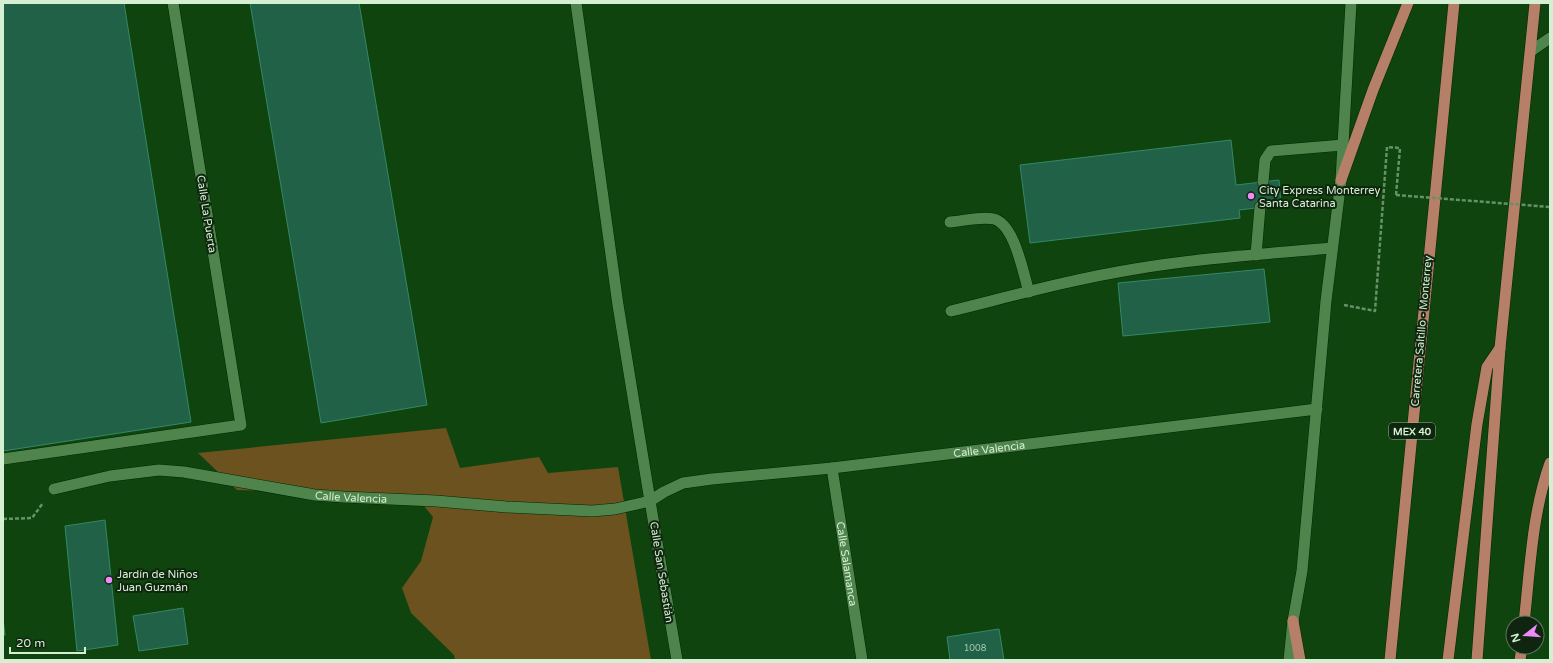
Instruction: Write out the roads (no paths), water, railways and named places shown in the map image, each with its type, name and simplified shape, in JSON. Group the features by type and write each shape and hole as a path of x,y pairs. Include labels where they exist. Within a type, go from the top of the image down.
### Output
{"main road":[{"path":"1341,180 1373,90 1408,3"},
{"name":"Carretera Saltillo - Monterrey","path":"1390,660 1454,3"},
{"path":"1477,660 1500,348 1535,3"},
{"path":"1448,660 1477,424 1487,367 1500,348"},
{"path":"1525,615 1531,555 1541,494 1550,463"},
{"path":"1293,620 1300,660"}],"street":[{"name":"Calle La Puerta","path":"3,459 241,425 173,3"},
{"name":"Calle San Sebastián","path":"576,3 618,305 676,660"},
{"path":"1289,660 1293,620 1302,571 1326,301 1341,180 1351,3"},
{"path":"1531,51 1550,38"},
{"path":"1263,182 1265,160 1271,151 1343,145"},
{"path":"1256,255 1260,207"},
{"path":"950,222 985,218 1002,224 1013,240 1029,292"},
{"path":"951,311 1135,269 1332,248"},
{"name":"Calle Valencia","path":"54,489 110,476 159,470 184,472 315,495 592,511 614,509 650,501 664,492 684,483 712,479 832,468 1317,409"},
{"name":"Calle Salamanca","path":"832,468 862,660"},
{"path":"1282,660 1293,620"}],"place":[{"name":"City Express Monterrey Santa Catarina","path":"1251,196"},
{"name":"Jardín de Niños Juan Guzmán","path":"109,580"}]}
